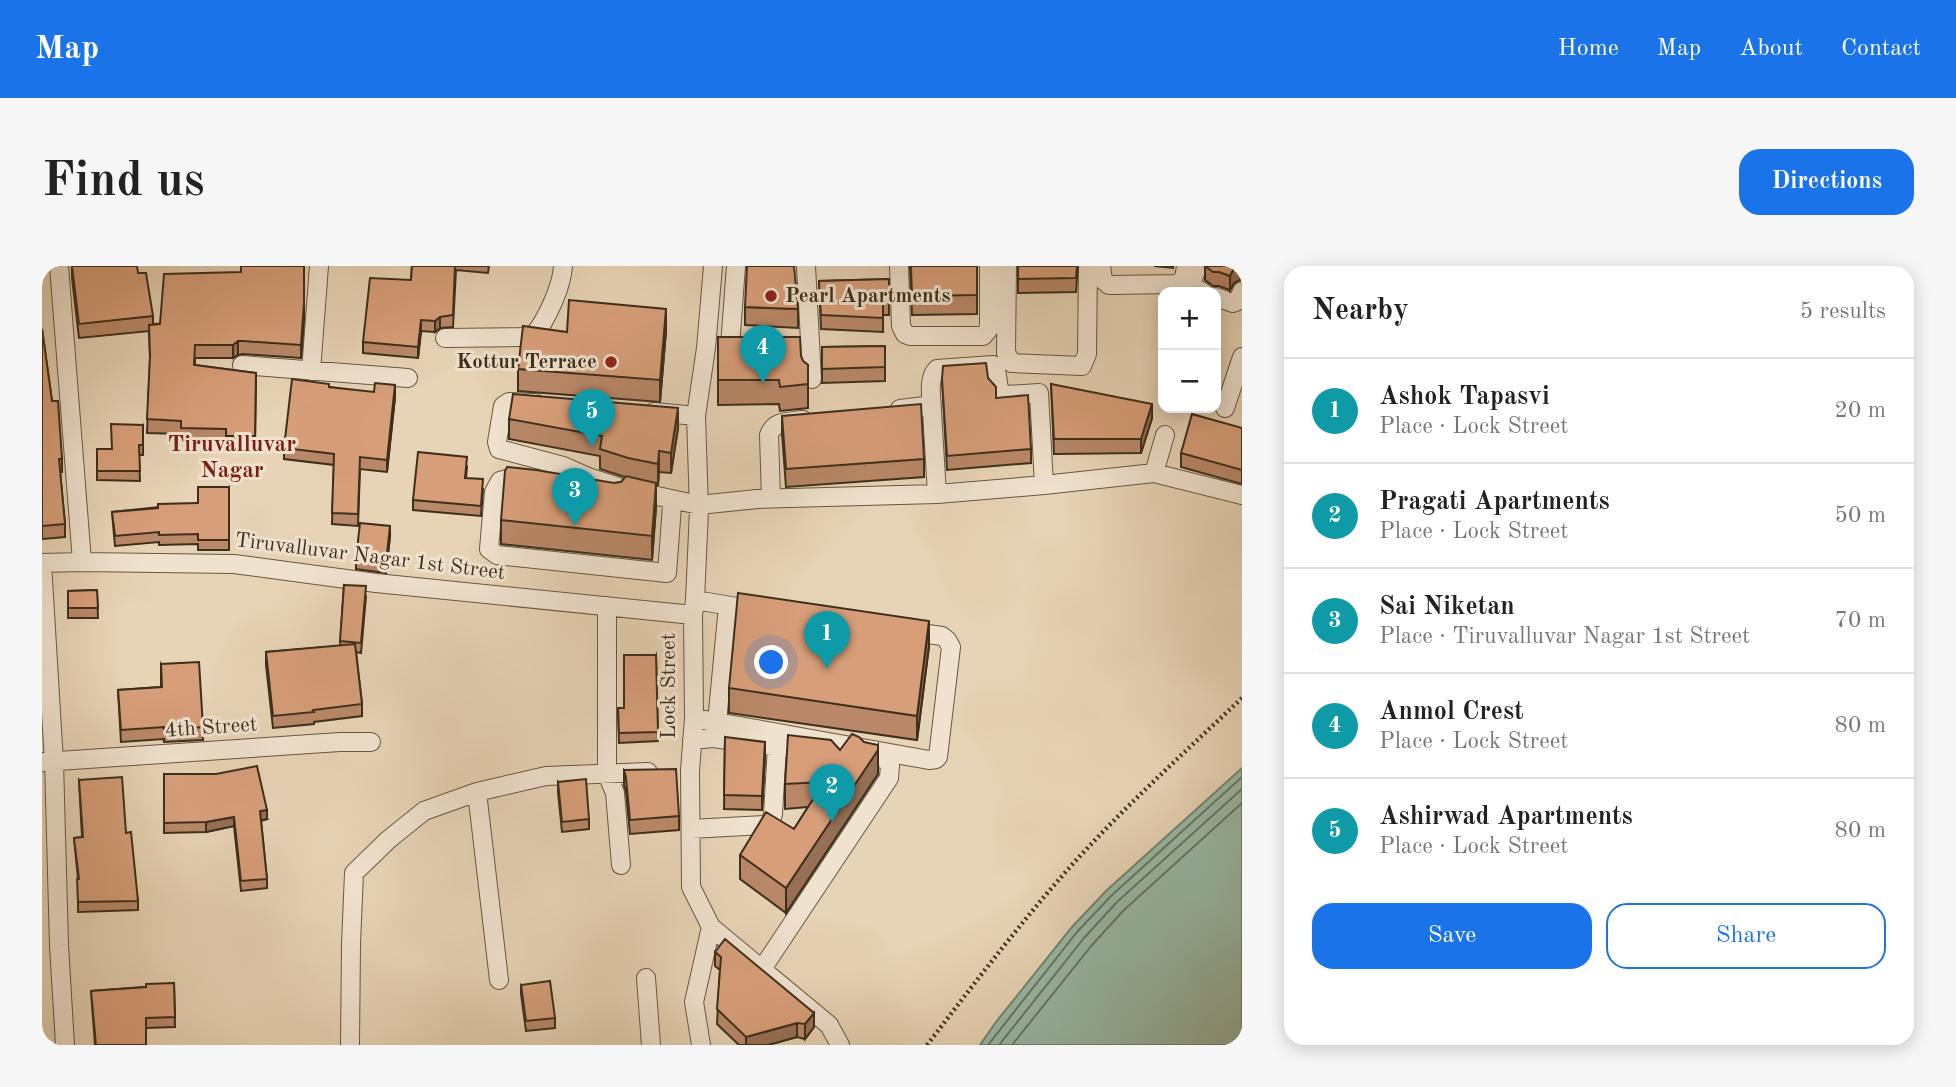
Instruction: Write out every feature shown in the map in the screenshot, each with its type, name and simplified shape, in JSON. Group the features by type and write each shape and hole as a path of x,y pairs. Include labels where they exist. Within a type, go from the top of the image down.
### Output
{"street":[{"path":"59,266 82,562"},
{"path":"311,371 319,266"},
{"path":"445,338 534,335 559,289 563,266"},
{"name":"Lock Street","path":"713,266 706,348 696,416 699,508 694,603 694,718 692,740 676,771 691,829 691,887 711,927 829,1025 840,1045"},
{"path":"706,348 737,346 736,266"},
{"path":"806,266 804,345 812,379"},
{"path":"899,266 901,326 905,334 910,336 983,336 989,329 989,266"},
{"path":"1007,266 1006,352 1012,363 1082,366 1087,354 1088,266"},
{"path":"1101,266 1103,280 1110,285 1177,284 1184,279 1186,266"},
{"path":"1193,287 1198,266"},
{"path":"1221,299 1233,303 1238,301 1242,291"},
{"path":"1225,408 1242,357"},
{"path":"242,365 408,378"},
{"path":"937,494 931,378 937,369 993,365 999,390 1006,395 1039,393 1044,485"},
{"path":"554,405 513,401 506,404 502,411 497,442 499,449 563,466 625,489 699,508"},
{"path":"887,411 925,406 932,412"},
{"path":"636,411 696,416"},
{"path":"771,499 769,435 772,427 777,423 818,418"},
{"path":"1154,473 1166,435"},
{"path":"578,489 672,506 699,508 771,499 937,494 1154,473 1242,495"},
{"path":"537,482 510,478 500,481 494,492 489,549 496,555 667,573 694,603"},
{"path":"667,573 672,506"},
{"path":"42,563 50,945 65,1045"},
{"name":"Tiruvalluvar Nagar 1st Street","path":"42,563 234,564 376,583 607,606 694,603 782,614"},
{"path":"607,606 607,774 615,793 621,865"},
{"path":"717,722 729,606"},
{"path":"694,718 929,760 936,759 951,647 942,636 889,629"},
{"path":"692,740 713,738 883,758 890,765 889,778 762,969"},
{"name":"4th Street","path":"48,762 340,742 371,743"},
{"path":"691,829 765,825 771,822 777,747"},
{"path":"350,1045 354,873 388,839 424,811 477,792 546,776 676,771"},
{"path":"477,792 499,980"},
{"path":"701,1045 694,1002 711,927"},
{"path":"646,978 651,1045"}],"path":[{"path":"927,1045 1017,928 1073,864 1242,698"}],"water":[{"path":"1242,768 1242,1045 980,1045 1072,927 1106,891"}],"building":[{"path":"72,266 137,266 138,273 146,273 153,316 79,324"},
{"path":"241,266 304,266 301,345 238,341 233,345 195,345 194,365 256,373 255,436 226,436 226,429 181,428 181,421 147,419 149,325 160,324 164,274 241,272"},
{"path":"412,266 455,266 453,315 440,317 435,321 421,320 418,347 363,342 370,278 411,280"},
{"name":"Pearl Apartments","path":"747,266 794,266 798,309 745,307"},
{"path":"911,266 977,266 977,295 912,296"},
{"path":"1018,266 1077,266 1076,278 1018,279"},
{"path":"1205,266 1239,266 1234,268 1230,276 1213,272"},
{"path":"889,279 889,301 883,301 883,318 821,315 819,281"},
{"path":"569,300 666,309 660,380 518,369 523,326 567,332"},
{"path":"42,329 52,401 58,401 62,459 59,459 65,524 42,526"},
{"path":"718,337 800,337 801,356 808,365 808,384 780,387 779,380 718,380"},
{"path":"885,346 885,367 822,369 822,347"},
{"path":"986,363 988,378 996,387 996,398 1028,395 1031,449 947,456 943,366"},
{"path":"292,379 329,384 329,387 374,392 375,383 395,385 387,460 360,457 358,514 332,513 334,454 284,448"},
{"path":"1051,384 1152,404 1141,439 1054,439"},
{"path":"513,394 678,408 671,453 659,451 658,464 628,458 600,449 602,436 509,419"},
{"path":"921,404 924,459 786,469 782,416"},
{"path":"1192,414 1242,428 1242,470 1181,453"},
{"path":"111,424 143,425 143,445 139,445 140,471 97,471 97,449 112,449"},
{"path":"418,452 467,457 465,478 483,479 481,506 413,500"},
{"path":"507,467 614,483 621,482 626,476 656,483 652,536 501,520"},
{"path":"198,487 229,487 229,540 198,540 198,534 159,535 159,532 115,536 112,512 158,508 158,504 198,503"},
{"path":"360,523 390,526 386,563 356,559"},
{"path":"344,585 366,586 361,643 340,641"},
{"path":"97,590 98,608 68,608 68,591"},
{"path":"738,593 929,621 917,716 729,688"},
{"path":"355,644 362,704 273,716 266,652"},
{"path":"624,655 656,655 658,732 619,733 618,708 624,708"},
{"path":"199,662 203,727 121,730 118,690 162,687 161,664"},
{"path":"852,734 864,742 878,745 878,750 786,888 740,855 766,812 794,829 824,782 785,784 788,735 831,740 840,750"},
{"path":"725,737 765,742 762,796 724,795"},
{"path":"257,766 267,810 260,811 267,879 241,881 234,817 206,822 164,823 164,774 216,774"},
{"path":"676,769 679,816 630,820 624,770"},
{"path":"122,777 126,833 131,832 138,901 78,902 79,879 74,838 83,837 79,780"},
{"path":"586,779 589,819 562,822 558,782"},
{"path":"725,939 814,1013 805,1024 797,1023 746,1037 717,1009 721,957 715,952"},
{"path":"550,981 555,1018 526,1021 521,985"},
{"path":"174,983 175,1017 146,1018 146,1045 96,1045 91,991"}],"place":[{"name":"Pearl Apartments","path":"771,296"},
{"name":"Kottur Terrace","path":"611,362"},
{"name":"Anmol Crest","path":"763,383"},
{"name":"Ashirwad Apartments","path":"592,447"},
{"name":"Sai Niketan","path":"575,526"},
{"name":"Ashok Tapasvi","path":"827,669"},
{"name":"Pragati Apartments","path":"832,822"}],"district":[{"name":"Tiruvalluvar Nagar","path":"232,457"}]}
